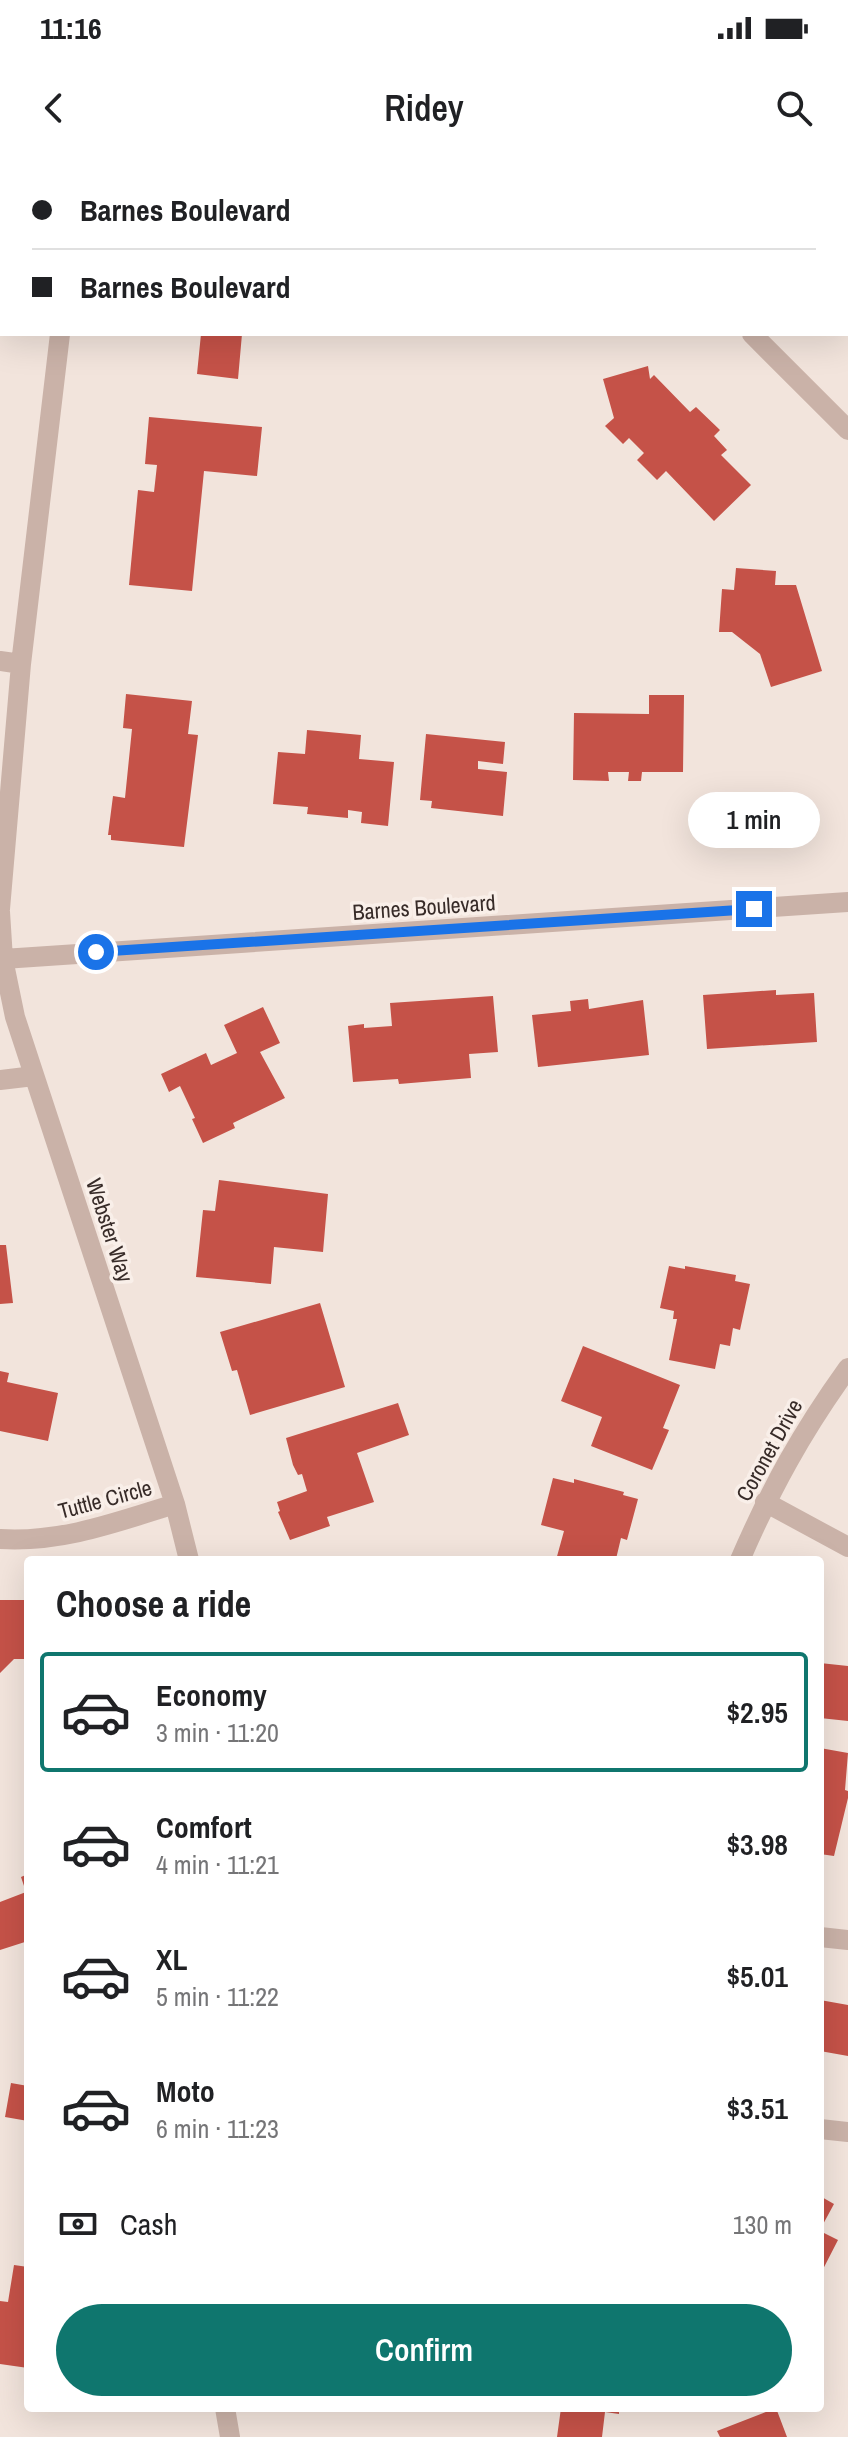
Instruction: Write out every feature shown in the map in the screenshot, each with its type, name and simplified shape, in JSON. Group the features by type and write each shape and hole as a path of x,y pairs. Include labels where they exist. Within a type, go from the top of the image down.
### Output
{"street":[{"name":"Webster Way","path":"60,336 21,664 0,910 3,959 15,1017 175,1504 188,1556"},
{"path":"754,336 848,430"},
{"path":"0,661 21,664"},
{"name":"Barnes Boulevard","path":"3,959 848,902"},
{"path":"0,1080 34,1076"},
{"name":"Coronet Drive","path":"742,1556 765,1502 813,1418 848,1368"},
{"path":"765,1502 848,1547"},
{"name":"Tuttle Circle","path":"0,1539 26,1541 72,1536 175,1504"},
{"path":"824,1937 848,1940"},
{"path":"824,2129 848,2132"},
{"path":"226,2412 230,2437"}],"building":[{"path":"201,336 242,336 238,379 197,374"},
{"path":"648,366 650,379 654,375 690,412 696,407 720,430 714,436 727,450 721,455 751,485 714,521 666,471 657,480 637,460 644,453 629,438 623,444 605,426 614,418 603,379"},
{"path":"149,417 262,427 257,476 204,471 192,591 129,585 138,490 154,492 157,465 145,464"},
{"path":"736,568 776,571 775,585 796,585 822,671 771,687 760,654 732,632 719,632 722,589 734,590"},
{"path":"126,694 192,701 188,734 198,735 184,847 111,840 111,835 108,835 113,796 125,798 132,729 123,728"},
{"path":"649,695 684,695 683,772 642,772 641,781 628,781 629,772 608,772 609,781 573,780 574,713 649,714"},
{"path":"307,730 361,735 359,759 394,762 388,826 361,823 362,812 348,810 348,818 307,814 308,807 273,804 278,752 305,754"},
{"path":"426,734 505,742 503,764 478,761 478,769 507,772 503,816 431,808 432,801 420,800"},
{"path":"776,990 776,995 814,993 817,1042 707,1049 703,995"},
{"path":"493,996 498,1052 469,1054 471,1078 399,1084 398,1079 353,1082 348,1026 392,1026 390,1003"},
{"path":"588,999 589,1009 643,1000 649,1055 538,1067 532,1015 571,1011 570,1001"},
{"path":"263,1007 280,1043 260,1052 285,1098 233,1123 235,1128 203,1143 180,1086 169,1092 161,1074 206,1053 211,1065 237,1053 224,1025"},
{"path":"219,1180 328,1194 323,1252 274,1247 271,1284 196,1277 203,1210 215,1211"},
{"path":"0,1245 6,1245 13,1303 0,1304"},
{"path":"669,1266 736,1275 735,1281 750,1284 740,1330 733,1328 730,1346 720,1344 715,1369 669,1360 677,1319 673,1319 674,1311 660,1308"},
{"path":"320,1303 345,1387 250,1415 237,1370 232,1371 220,1332"},
{"path":"583,1346 680,1385 663,1428 669,1430 652,1470 591,1446 602,1417 561,1401"},
{"path":"0,1371 9,1373 7,1382 58,1393 48,1441 0,1431"},
{"path":"398,1403 409,1435 357,1453 374,1502 327,1517 330,1526 290,1540 277,1502 307,1491 302,1474 298,1475 293,1465 286,1438"},
{"path":"553,1478 574,1483 574,1479 624,1492 623,1495 638,1499 627,1540 621,1538 617,1556 557,1556 564,1531 541,1525"},
{"path":"0,1600 24,1600 24,1659 14,1659 0,1673"},
{"path":"824,1663 848,1666 848,1721 824,1718"},
{"path":"824,1749 848,1753 845,1790 848,1791 848,1798 834,1856 824,1855"},
{"path":"24,1893 24,1942 0,1950 0,1902"},
{"path":"824,2001 848,2005 848,2056 824,2052"},
{"path":"11,2083 24,2085 24,2120 5,2117"},
{"path":"824,2198 834,2204 824,2222"},
{"path":"824,2233 838,2240 824,2267"},
{"path":"14,2265 24,2266 24,2367 0,2364 0,2301 8,2302"},
{"path":"560,2412 605,2412 602,2437 557,2437"},
{"path":"766,2412 778,2412 787,2437 720,2437 717,2431"}],"route":[{"path":"96,952 754,909"}]}
